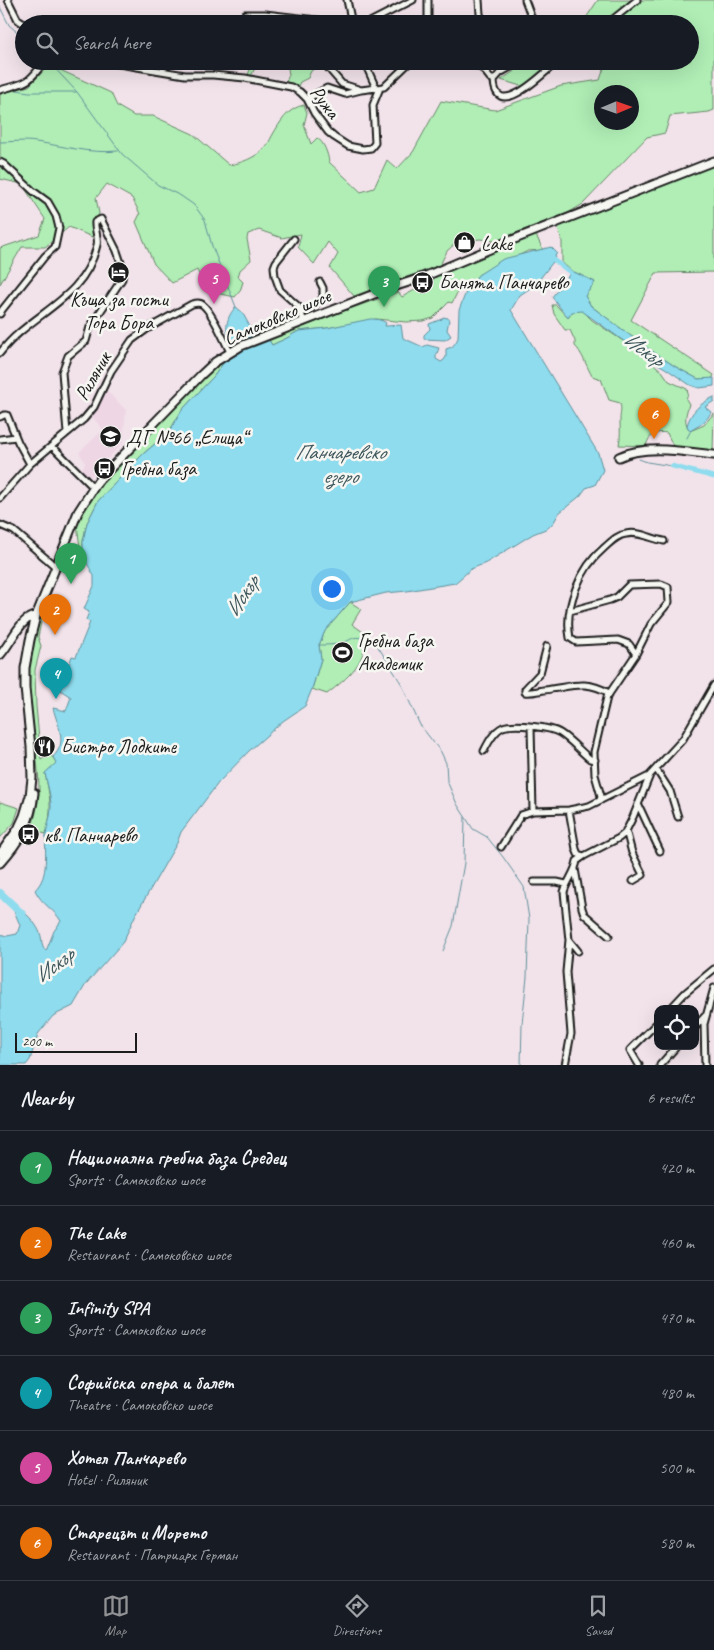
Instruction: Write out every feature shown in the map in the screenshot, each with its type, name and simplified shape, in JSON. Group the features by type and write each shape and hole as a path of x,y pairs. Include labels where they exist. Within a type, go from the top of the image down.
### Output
{"main road":[{"name":"Самоковско шосе","path":"0,864 16,844 26,825 32,807 36,778 25,700 27,654 36,616 78,512 93,488 201,375 230,352 255,340 387,288 422,278 502,244 714,161"},
{"path":"619,457 629,452 642,450 714,454"},
{"path":"0,655 25,620 31,616 36,616"},
{"name":"Самоковско шосе","path":"0,854 18,829 30,796 32,778 31,747"}],"street":[{"path":"8,0 16,15"},
{"path":"347,0 350,15"},
{"path":"384,15 413,0"},
{"path":"428,0 428,15"},
{"path":"479,0 480,15"},
{"path":"525,0 531,15"},
{"path":"619,15 637,0"},
{"path":"245,14 274,15"},
{"path":"0,90 24,84 33,78 39,70"},
{"name":"Ружа","path":"159,70 185,74 221,75 282,84 297,89 307,99 314,113 328,132 348,146 363,149 372,148 375,143 373,105 378,88"},
{"path":"330,70 342,84 361,90"},
{"path":"369,70 378,88"},
{"path":"307,99 326,88 345,94 378,88 387,85 402,70"},
{"path":"484,70 494,80 496,90 503,97 514,96 524,90 547,70"},
{"path":"494,80 505,70"},
{"path":"0,162 48,202 53,209 58,225 55,247 28,276 0,314"},
{"path":"0,353 9,341 49,311 78,285 91,263 98,242 95,222 100,219 118,251 123,275 119,285 90,327 86,341 68,356 63,367 67,433"},
{"path":"294,239 276,262 274,267 275,276 280,290 295,303 304,322"},
{"path":"301,314 323,299 323,288 320,282"},
{"name":"Риляник","path":"0,498 30,464 84,419 94,407 111,371 132,340 147,329 192,304 199,303 204,305 214,320 230,352"},
{"path":"0,417 4,414 7,415 30,464"},
{"path":"0,438 16,437"},
{"path":"52,446 93,488"},
{"path":"0,525 14,531 56,567"},
{"path":"636,654 629,644 618,640 576,642 570,638 568,626 570,611 584,570 592,558 611,541 620,535 629,533 664,541"},
{"path":"570,611 617,597 628,585 661,584 668,587 669,602 651,624 636,654 609,693 602,711 594,752 595,775 601,796 600,800"},
{"path":"547,646 540,673 525,689 525,692 585,684 598,686 609,693"},
{"path":"501,847 521,816 533,811 569,810 589,806 650,775 683,739 714,685"},
{"path":"484,751 492,737 502,727 516,725 558,731 590,759 594,760"},
{"path":"531,727 533,811"},
{"path":"656,769 670,791 678,817"},
{"path":"565,1065 570,1034 566,972 569,940 564,892 566,884 575,869 577,861 619,838 626,830 650,775"},
{"path":"638,804 660,851"},
{"path":"569,810 576,849 578,854 584,856"},
{"path":"626,830 632,853 643,875 633,882"},
{"path":"575,869 584,914 609,936"},
{"path":"534,882 566,884"},
{"path":"569,940 578,951"},
{"path":"674,1005 714,969"},
{"path":"705,1065 704,1024 714,988"},
{"path":"699,1023 705,1016"},
{"path":"639,1065 630,1050 654,1026"},
{"path":"660,1065 674,1050"}],"shaded area":[{"name":"ДГ №66 „Елица“","path":"105,389 126,410 123,443 89,478 81,471 85,463 79,452 103,430 90,414"}],"green space":[{"path":"598,0 714,0 714,110 670,116 665,133 647,137 583,204 568,213 495,241 480,239 457,242 447,251 440,265 354,296 330,268 338,254 328,242 314,264 298,247 301,234 282,238 259,230 248,234 247,239 251,260 240,270 238,277 243,282 240,291 235,297 207,291 197,270 172,283 154,264 136,222 140,214 132,198 107,184 96,198 99,213 92,237 69,227 45,247 22,247 0,284 0,248 39,235 45,219 22,184 0,179 0,94 29,86 44,70 60,70 111,93 117,106 134,116 153,116 193,134 229,165 248,160 264,149 285,116 293,109 304,105 307,113 304,125 311,144 317,138 322,142 329,162 361,192 374,188 387,160 397,169 413,152 441,101 495,110 561,86 600,80 603,70 699,70 699,15 621,15 618,11 613,15 588,15"},
{"path":"250,70 254,70 251,76 248,75"},
{"path":"288,70 312,70 308,78 300,82 297,88 285,84 289,75"},
{"path":"516,70 544,70 524,87 501,80"},
{"path":"714,164 714,272 656,273 631,320 714,375 712,379 698,379 643,345 591,306 585,296 595,282 572,271 562,263 562,240 557,225"},
{"path":"536,235 543,250 528,251 478,275 466,292 459,289 452,303 449,302 433,318 423,321 406,322 376,319 299,331 272,345 269,340 309,323 398,292 402,297 433,280 439,274 460,264"},
{"path":"580,302 585,313 592,320 638,351 662,371 669,381 687,389 686,399 689,404 686,421 690,431 704,425 714,413 713,451 674,448 667,433 663,432 651,436 646,446 619,445 620,403 609,400 601,379 592,376 582,355 575,346 570,330 565,330 554,314 552,305 556,305 568,318"},
{"path":"224,362 214,376 182,410 169,432 143,454 98,501 87,523 83,541 83,556 81,555 77,525 93,495 108,477 143,443 200,378"},
{"name":"Гребна база Академик","path":"350,602 361,609 352,624 363,632 365,642 360,660 349,675 327,694 312,689 321,659 319,645 325,631"},
{"path":"41,612 42,618 38,637 41,646 35,670 41,760 50,754 57,763 45,773 50,803 46,834 31,830 38,805 39,789 29,706 28,673 35,632"},
{"path":"0,802 19,808 14,823 0,838"}],"water":[{"name":"Панчаревско езеро","path":"551,247 557,253 556,258 535,285 520,295 511,310 598,453 603,470 595,485 586,488 580,496 559,513 548,528 533,534 486,563 471,569 455,583 386,593 350,602 325,631 319,645 321,659 305,706 283,721 249,751 219,782 181,832 177,843 135,916 123,942 86,984 73,1006 53,1016 38,1034 30,1060 26,1065 0,1065 0,934 7,936 17,934 20,925 14,911 16,907 36,925 46,951 54,931 61,921 35,890 40,884 45,871 46,834 51,811 45,773 56,763 53,757 58,751 61,740 53,708 66,711 71,697 60,690 72,656 76,657 90,622 86,620 89,612 84,609 94,586 94,576 83,556 83,541 87,523 98,501 143,454 169,432 182,410 214,376 224,362 241,352 244,340 242,338 233,341 227,329 228,319 236,307 242,312 253,332 252,336 256,345 269,340 272,345 299,331 376,319 386,323 385,326 401,325 403,338 423,347 427,345 439,348 436,359 441,362 446,357 446,349 452,347 458,338 459,310 466,292 478,275 503,259"},
{"name":"Искър","path":"572,271 595,282 585,296 591,306 676,367 698,379 714,378 714,386 699,388 690,385 643,355 582,311 572,312 568,318 552,297"},
{"path":"443,317 449,320 447,330 451,336 445,340 424,339 424,335 430,329 429,324"},
{"path":"714,397 714,401 705,407 711,412 707,418 690,431 687,426 693,412"}],"waterway":[{"path":"0,7 9,25 15,30"},
{"path":"56,70 77,92 122,154 158,185 181,196 194,205 205,220 212,246 236,307"},
{"path":"11,89 29,92 76,92"},
{"path":"0,142 32,141 87,151 118,151"},
{"path":"555,261 571,273 573,278"},
{"path":"687,438 690,432"},
{"path":"639,459 672,466"},
{"path":"672,466 714,477"},
{"path":"319,645 339,644 355,638 361,638"},
{"path":"365,639 377,645 401,683 420,725 441,752 446,763 447,781 457,804 473,829 487,837 524,887 529,919 521,1065"},
{"path":"443,951 453,926 464,863 465,817"},
{"path":"0,893 22,914"}],"place":[{"name":"Lake","path":"465,243"},
{"name":"Къща за гости Тора Бора","path":"119,273"},
{"name":"Банята Панчарево","path":"423,282"},
{"name":"Хотел Панчарево","path":"214,304"},
{"name":"Infinity SPA","path":"384,307"},
{"name":"ДГ №66 „Елица“","path":"110,437"},
{"name":"Старецът и Морето","path":"654,439"},
{"name":"Гребна база","path":"105,468"},
{"name":"Национална гребна база Средец","path":"71,584"},
{"name":"The Lake","path":"55,635"},
{"name":"Гребна база Академик","path":"342,652"},
{"name":"Софийска опера и балет","path":"56,699"},
{"name":"Бистро Лодките","path":"45,746"},
{"name":"кв. Панчарево","path":"28,835"}]}
